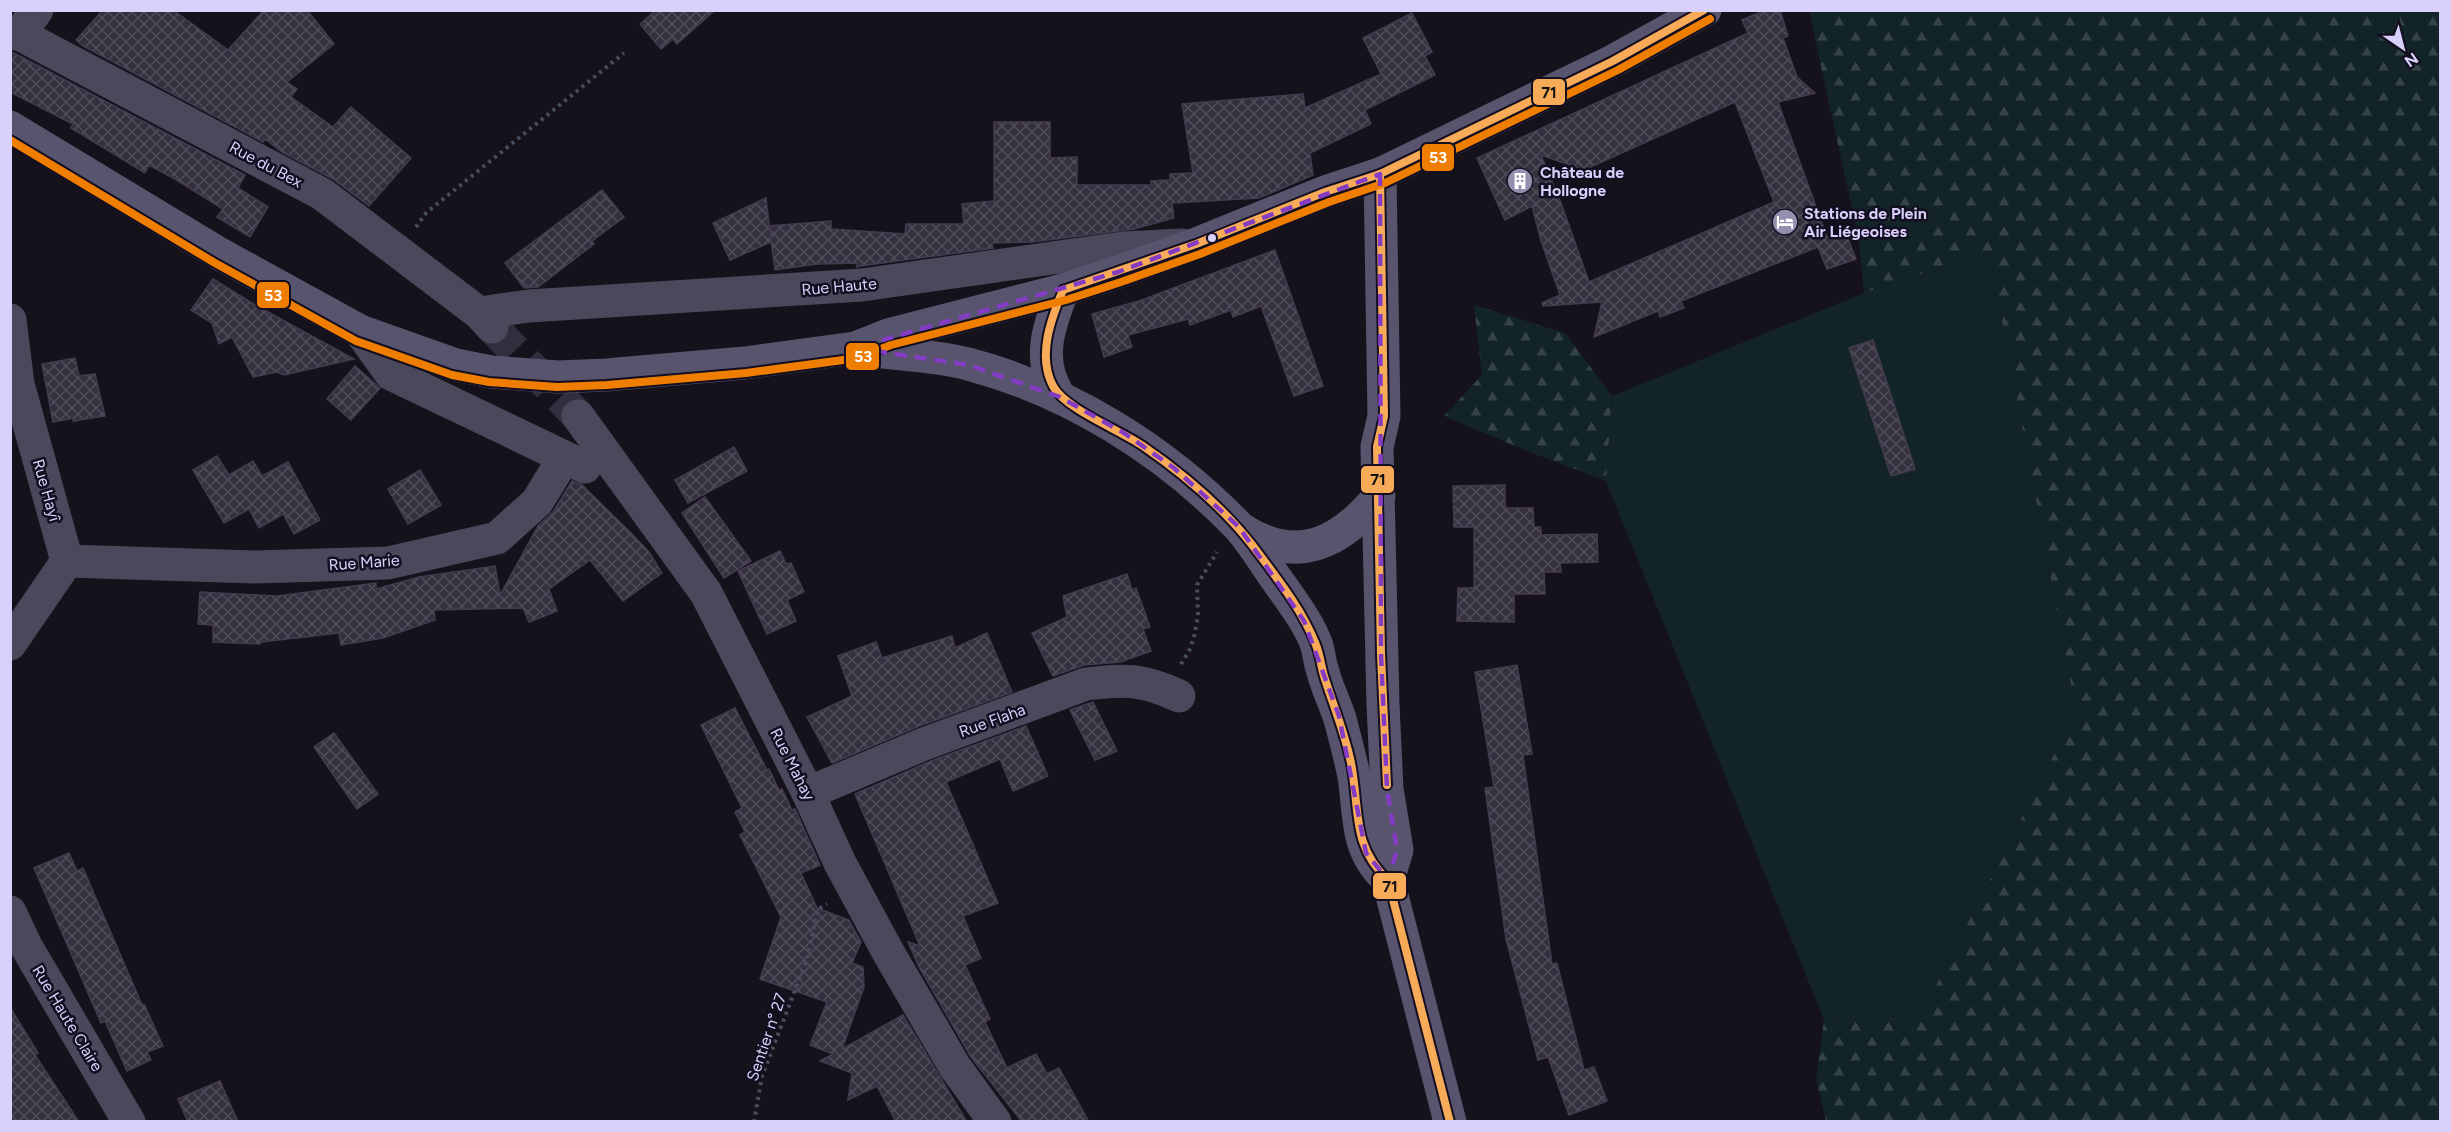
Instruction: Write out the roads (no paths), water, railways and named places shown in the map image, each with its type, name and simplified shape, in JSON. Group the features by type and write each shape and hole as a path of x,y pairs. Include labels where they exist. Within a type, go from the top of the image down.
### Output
{"main road":[{"path":"10,128 220,254 360,331 456,365 501,373 558,377 717,366 855,348 897,333 1063,290 1196,244 1324,192 1380,174 1613,61 1705,10"},
{"path":"1380,174 1384,416 1377,447 1384,739 1387,789 1397,850 1388,880 1450,1122"},
{"path":"1060,397 1052,385 1045,349 1063,290"},
{"path":"855,348 929,356 969,364 1060,397 1124,434 1174,468 1239,527 1258,540 1274,546 1318,544 1330,539 1368,509 1379,496"},
{"path":"1239,527 1288,596 1316,645 1322,671 1339,716 1354,776 1358,820 1366,853 1376,870 1388,880"}],"street":[{"name":"Rue du Bex","path":"22,26 322,194 485,320"},
{"name":"Rue Haute","path":"485,320 529,306 862,285 1123,248 1196,244"},
{"name":"Rue Hayî","path":"10,320 18,384 67,561"},
{"path":"360,331 391,374 564,459 590,470 619,476"},
{"name":"Rue Mahay","path":"578,416 619,476 648,510 706,593 853,887 888,952 955,1067 995,1122"},
{"name":"Rue Marie","path":"67,561 255,567 388,563 497,538 537,502 564,459"},
{"path":"10,644 67,561"},
{"name":"Rue Flaha","path":"808,793 924,744 1086,684 1137,681 1157,686 1179,696"},
{"name":"Rue Haute Claire","path":"10,912 26,945 129,1122"}],"tunnel":[{"path":"492,327 578,416"}],"place":[{"name":"Château de Hollogne","path":"1520,181"},
{"name":"Stations de Plein Air Liégeoises","path":"1785,222"}]}
